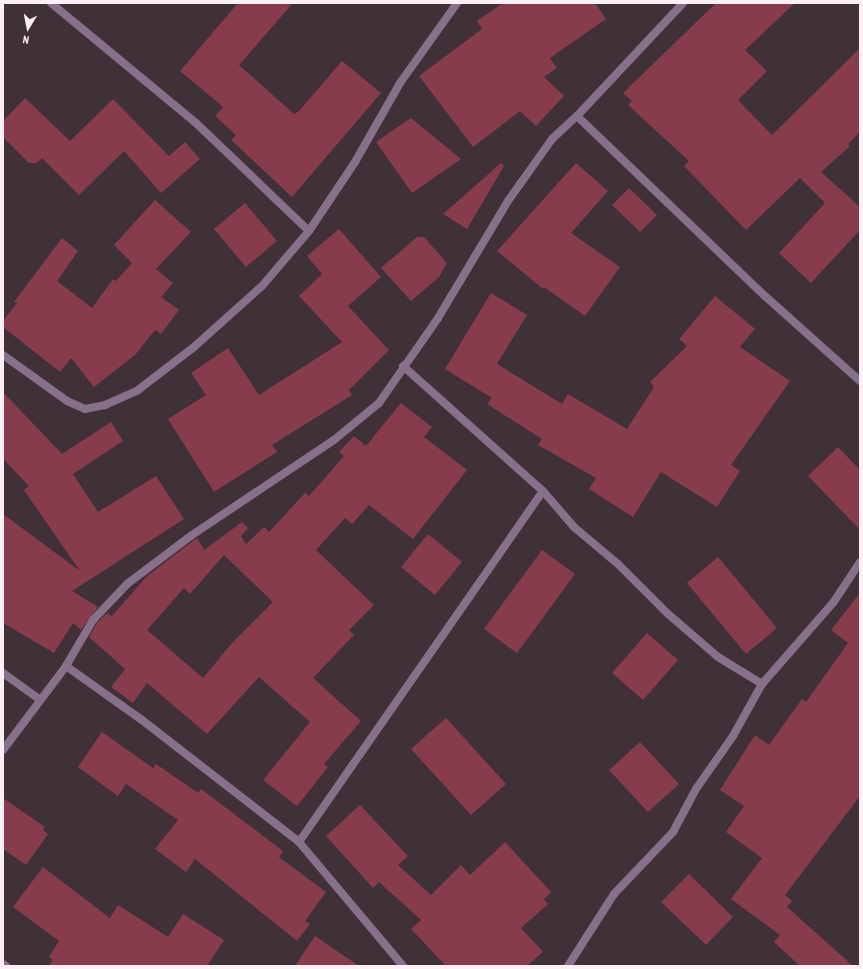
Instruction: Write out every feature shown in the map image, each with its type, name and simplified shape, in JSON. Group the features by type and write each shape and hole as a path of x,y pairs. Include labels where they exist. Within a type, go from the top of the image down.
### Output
{"street":[{"path":"51,3 196,123 309,231"},
{"path":"3,355 67,401 86,408 105,405 138,390 194,346 262,286 309,231 351,168 400,83 457,3"},
{"path":"3,750 39,699 66,666 93,620 127,584 192,535 334,440 379,403 403,366 438,318 508,201 552,139 576,116 683,3"},
{"path":"576,116 759,290 860,381"},
{"path":"403,366 543,491 574,527 618,564 667,613 718,657 762,684"},
{"path":"299,842 543,491"},
{"path":"568,966 614,894 673,832 696,789 733,736 762,684 833,603 860,562"},
{"path":"66,666 142,720 299,842 403,966"},
{"path":"3,673 39,699"}],"building":[{"path":"238,3 293,3 239,65 294,114 299,111 342,61 381,93 292,197 231,140 236,135 215,116 223,107 180,71"},
{"path":"503,3 595,3 606,19 550,58 557,68 544,77 564,96 536,126 520,111 473,147 419,76 482,29 477,21"},
{"path":"716,3 795,3 745,50 767,71 738,100 772,135 860,48 860,132 848,144 850,146 821,172 860,207 860,230 811,283 779,253 825,203 800,178 746,230 684,166 689,161 628,105 632,101 623,93"},
{"path":"25,98 70,141 113,99 169,156 185,142 200,159 161,193 124,151 79,195 42,158 37,163 29,163 3,137 3,121"},
{"path":"411,118 461,159 412,193 376,142"},
{"path":"501,163 504,166 467,229 443,214"},
{"path":"576,163 608,191 571,233 620,267 585,316 544,287 543,289 497,251"},
{"path":"629,188 657,215 640,232 612,205"},
{"path":"155,200 191,232 156,269 173,283 161,297 179,310 161,334 155,330 135,355 94,387 71,358 60,372 3,327 3,321 17,303 14,302 62,238 78,251 57,281 92,308 113,279 116,281 132,263 114,245"},
{"path":"245,203 277,241 246,267 214,229"},
{"path":"339,229 381,277 348,306 389,350 349,390 352,395 272,445 277,452 214,492 168,419 206,395 191,373 228,348 259,395 342,342 299,296 322,274 307,256"},
{"path":"417,237 424,237 447,263 439,277 411,301 381,268"},
{"path":"491,293 527,315 497,364 562,404 568,394 627,429 654,387 650,382 687,346 679,339 715,296 755,329 740,347 790,381 731,465 740,471 717,507 661,472 633,517 589,489 596,478 538,445 542,439 487,404 492,398 445,369"},
{"path":"3,392 62,454 111,422 123,441 73,474 98,512 156,476 184,519 72,591 98,607 81,630 73,623 54,653 3,623 3,514 80,571 24,490 29,486 3,459"},
{"path":"401,403 432,427 424,437 467,470 413,539 369,505 352,524 345,518 316,550 374,605 349,630 354,635 313,678 361,721 324,764 328,767 297,806 263,780 310,722 259,677 207,734 147,683 133,703 111,687 125,669 89,637 97,623 107,613 112,616 147,576 197,538 204,550 242,522 248,528 241,536 246,544 264,527 269,532 305,493 309,496 344,456 339,452 354,436 366,446","holes":["224,555 273,602 232,643 203,678 147,630 184,588 190,594"]},
{"path":"838,447 860,470 860,530 808,476"},
{"path":"428,534 462,562 435,595 401,567"},
{"path":"542,550 575,574 517,653 484,629"},
{"path":"718,557 777,628 746,654 687,583"},
{"path":"860,593 860,796 785,895 792,901 787,907 853,966 800,966 774,942 780,935 731,899 762,858 726,832 744,806 720,790 755,735 769,745 802,699 806,702 848,643 831,630"},
{"path":"647,633 678,660 643,700 612,673"},
{"path":"446,718 506,784 471,815 411,749"},
{"path":"102,732 153,768 156,764 198,793 201,789 283,851 279,857 326,892 305,921 310,924 297,941 195,859 186,872 155,849 178,820 126,784 118,796 78,767"},
{"path":"640,742 679,784 648,812 609,770"},
{"path":"3,798 45,827 43,830 48,834 26,865 3,849"},
{"path":"360,805 408,856 398,865 431,895 461,865 470,875 505,842 551,892 544,899 548,904 521,928 543,952 527,966 446,966 411,929 421,920 379,882 373,888 326,836"},
{"path":"43,867 110,918 118,905 168,937 183,914 224,940 207,966 49,966 53,960 49,957 59,941 13,907"},
{"path":"689,874 733,917 706,945 661,902"},
{"path":"315,936 359,966 295,966"}]}
